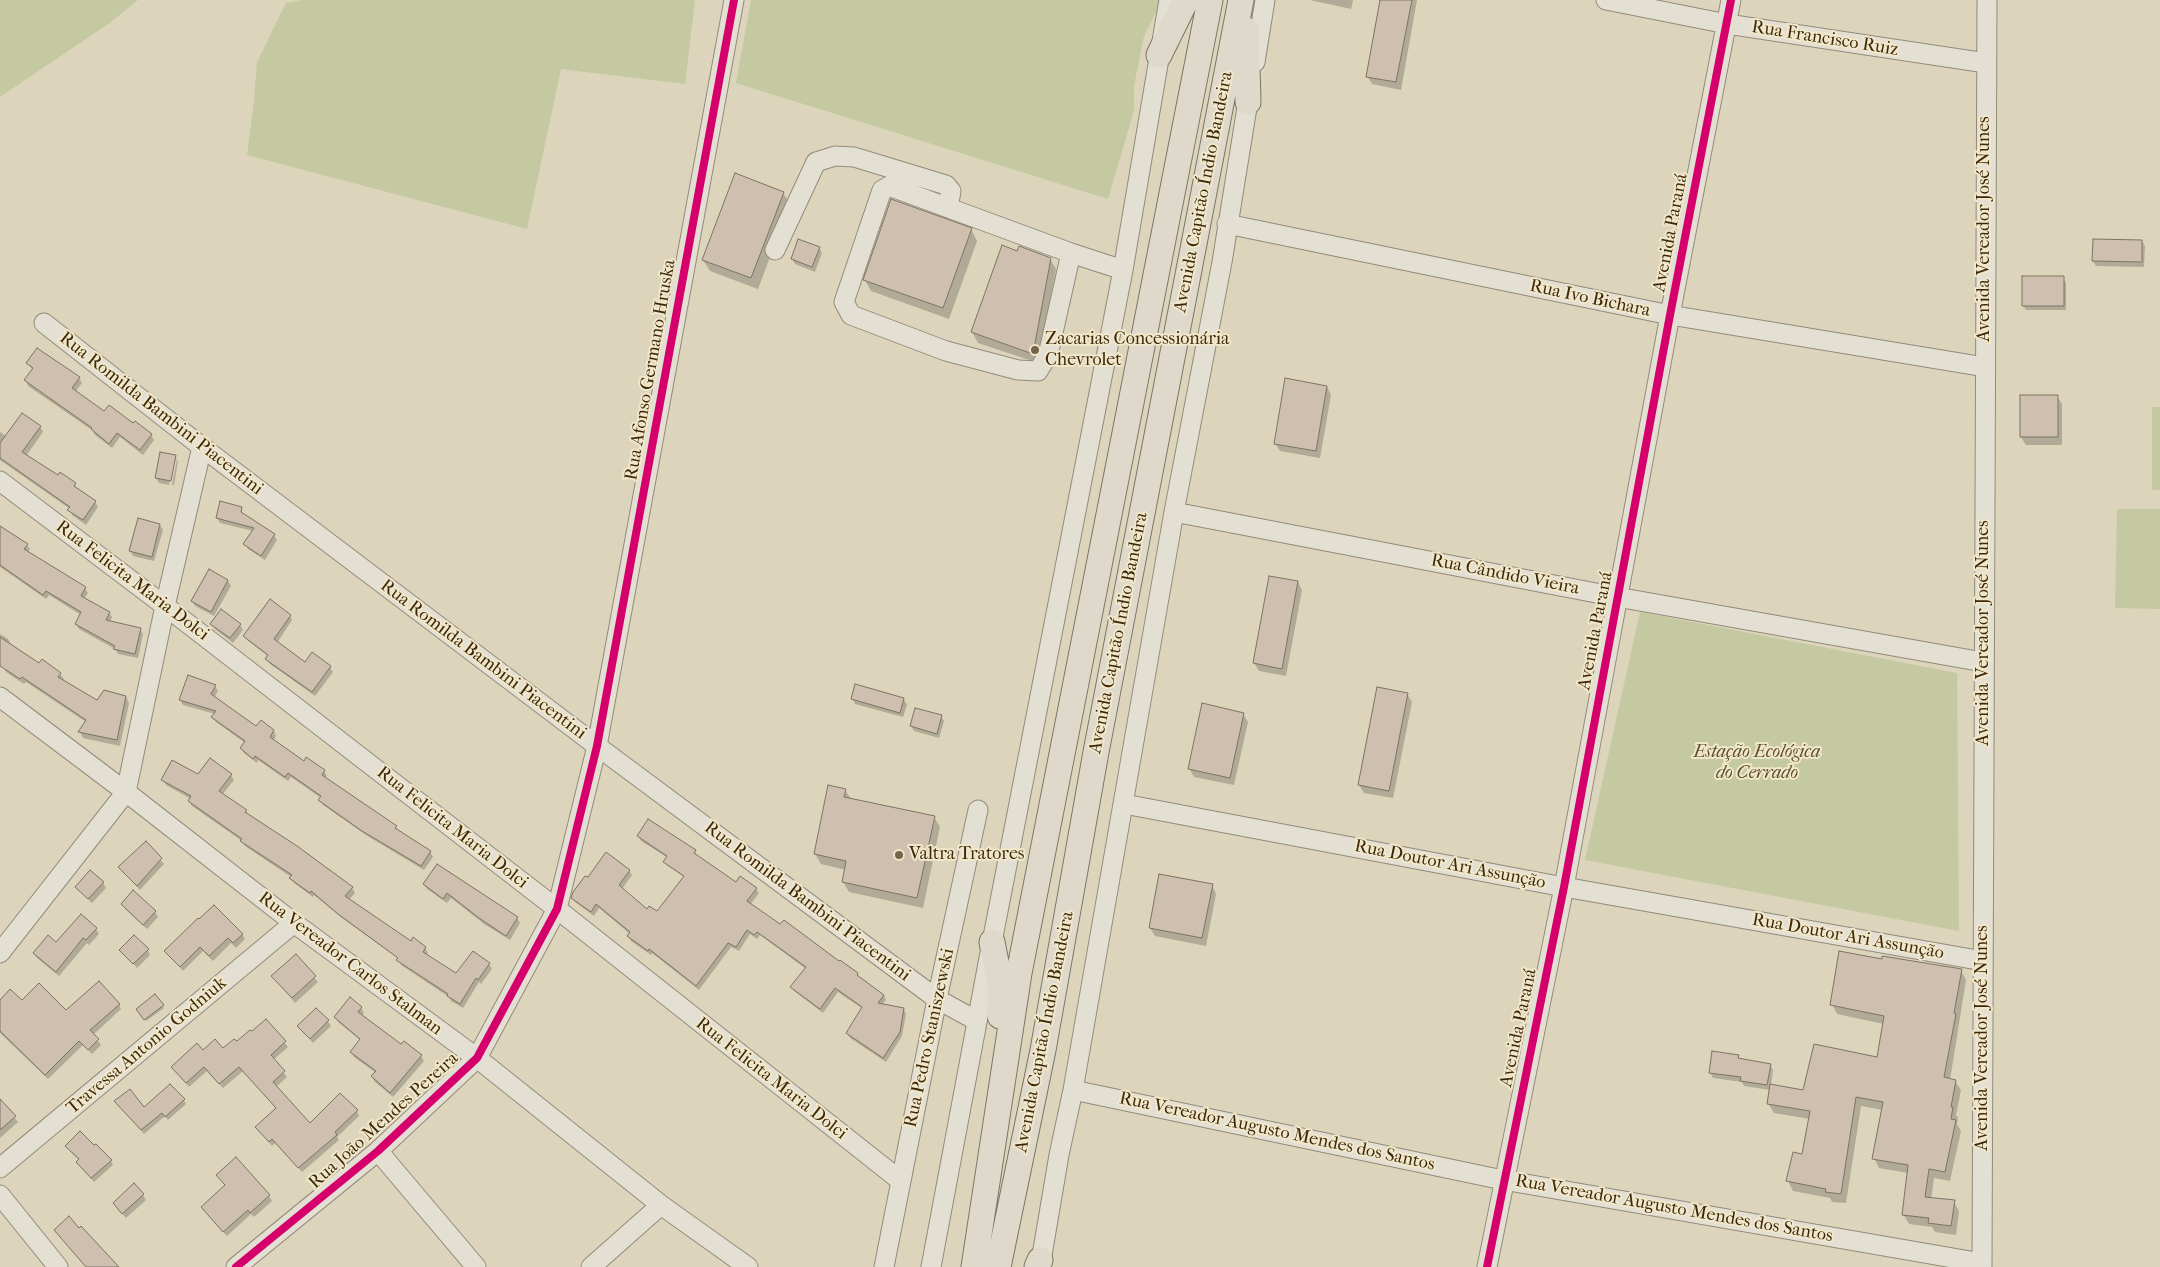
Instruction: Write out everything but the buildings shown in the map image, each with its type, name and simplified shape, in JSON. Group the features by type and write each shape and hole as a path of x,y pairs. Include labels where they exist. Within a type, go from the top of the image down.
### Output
{"main road":[{"path":"1160,55 1186,0"},
{"name":"Avenida Capitão Índio Bandeira","path":"982,1265 998,1111 1019,973 1210,0"},
{"name":"Avenida Capitão Índio Bandeira","path":"982,1265 1043,1050 1098,743 1241,0"},
{"path":"1245,0 1248,102"},
{"path":"992,942 1000,983 998,1111"}],"street":[{"name":"Rua Afonso Germano Hruska","path":"597,746 734,0"},
{"path":"931,1267 992,942 1123,270 1169,0"},
{"path":"1039,1265 1073,1090 1174,512 1222,262 1266,0"},
{"name":"Rua Francisco Ruiz","path":"1606,0 1727,24 1986,63"},
{"name":"Avenida Paraná","path":"1487,1267 1503,1180 1564,887 1670,315 1731,0"},
{"name":"Avenida Vereador José Nunes","path":"1982,1265 1986,0"},
{"path":"775,250 816,162 835,156 854,157 946,185 951,191 948,208"},
{"path":"1071,253 1048,355 1038,371 1018,370 946,351 851,314 844,302 882,190 889,186 1071,253 1123,270"},
{"name":"Rua Ivo Bichara","path":"1227,224 1670,315 1985,367"},
{"name":"Rua Romilda Bambini Piacentini","path":"44,323 202,447 597,746 937,999 978,1021"},
{"path":"0,953 126,792 165,606 202,447"},
{"name":"Rua Felicita Maria Dolci","path":"0,481 557,909 901,1181"},
{"name":"Rua Cândido Vieira","path":"1174,512 1618,597 1983,662"},
{"name":"Rua Vereador Carlos Stalman","path":"0,697 294,923 477,1058 661,1204 748,1267"},
{"name":"Rua João Mendes Pereira","path":"236,1267 378,1151 477,1058 557,909 597,746"},
{"name":"Rua Doutor Ari Assunção","path":"1124,804 1564,887 1983,961"},
{"name":"Rua Pedro Staniszewski","path":"884,1267 937,999 978,810"},
{"name":"Travessa Antonio Godniuk","path":"0,1168 294,923"},
{"name":"Rua Vereador Augusto Mendes dos Santos","path":"1073,1090 1503,1180 1982,1265"},
{"path":"378,1151 476,1267"},
{"path":"0,1195 58,1267"},
{"path":"591,1267 661,1204"}],"green space":[{"path":"0,0 138,0 111,22 0,97"},
{"path":"301,0 695,0 685,84 561,69 527,229 247,155 257,62 286,3"},
{"path":"751,0 1175,0 1155,14 1144,36 1134,86 1134,111 1108,199 736,83"},
{"path":"2152,407 2160,407 2160,490 2152,490"},
{"path":"2117,509 2160,509 2160,609 2115,608"},
{"name":"Estação Ecológica do Cerrado","path":"1640,612 1957,673 1959,931 1585,860"}],"cycle path":[{"path":"236,1267 378,1151 477,1058 557,909 597,746 734,0"},
{"path":"1487,1267 1564,887 1670,315 1731,0"}],"place":[{"name":"Zacarias Concessionária Chevrolet","path":"1035,350"},
{"name":"Valtra Tratores","path":"899,855"}]}
